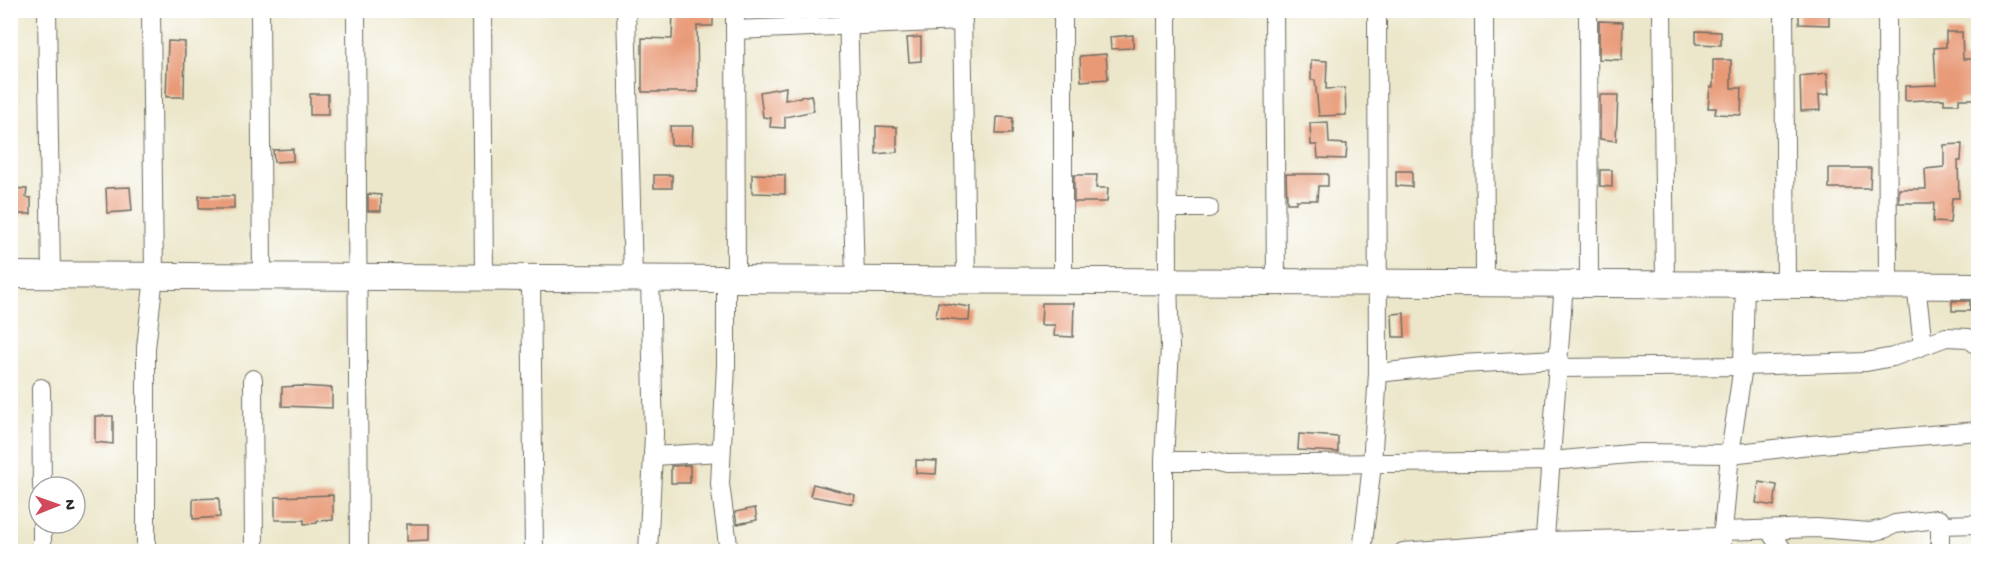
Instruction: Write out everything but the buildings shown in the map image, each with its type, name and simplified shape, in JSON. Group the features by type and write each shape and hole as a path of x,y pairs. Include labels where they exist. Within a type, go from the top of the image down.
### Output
{"street":[{"path":"47,10 51,275"},
{"path":"146,552 146,348 154,276 151,10"},
{"path":"260,10 262,276"},
{"path":"356,10 359,552"},
{"path":"482,10 484,278"},
{"path":"626,10 653,456 648,552"},
{"path":"729,552 720,484 731,279 735,10"},
{"path":"1062,10 1063,281"},
{"path":"1164,552 1164,461 1170,347 1167,10"},
{"path":"1274,10 1276,282"},
{"path":"1362,552 1372,464 1377,373 1377,10"},
{"path":"1484,10 1485,283"},
{"path":"1545,546 1558,364 1577,283 1588,10"},
{"path":"1662,10 1665,284"},
{"path":"1784,10 1786,284"},
{"path":"1887,10 1888,285"},
{"path":"735,30 848,18 963,16 966,280"},
{"path":"848,18 855,280"},
{"path":"1167,208 1209,208"},
{"path":"10,275 1978,286"},
{"path":"531,278 534,552"},
{"path":"1722,540 1730,454 1743,366 1745,284"},
{"path":"1916,285 1923,345"},
{"path":"1377,373 1460,363 1743,366 1866,362 1893,357 1946,337 1969,339 1978,345"},
{"path":"253,379 254,552"},
{"path":"41,388 42,475"},
{"path":"1164,461 1210,461 1226,465 1551,461 1640,453 1730,454 1978,431"},
{"path":"653,456 721,452"},
{"path":"1403,552 1722,540 1769,530 1816,528 1870,532 1884,530 1895,524 1937,519 1940,520 1941,525 1940,552"},
{"path":"1941,525 1978,524"},
{"path":"1769,530 1784,552"},
{"path":"42,535 42,552"}]}
